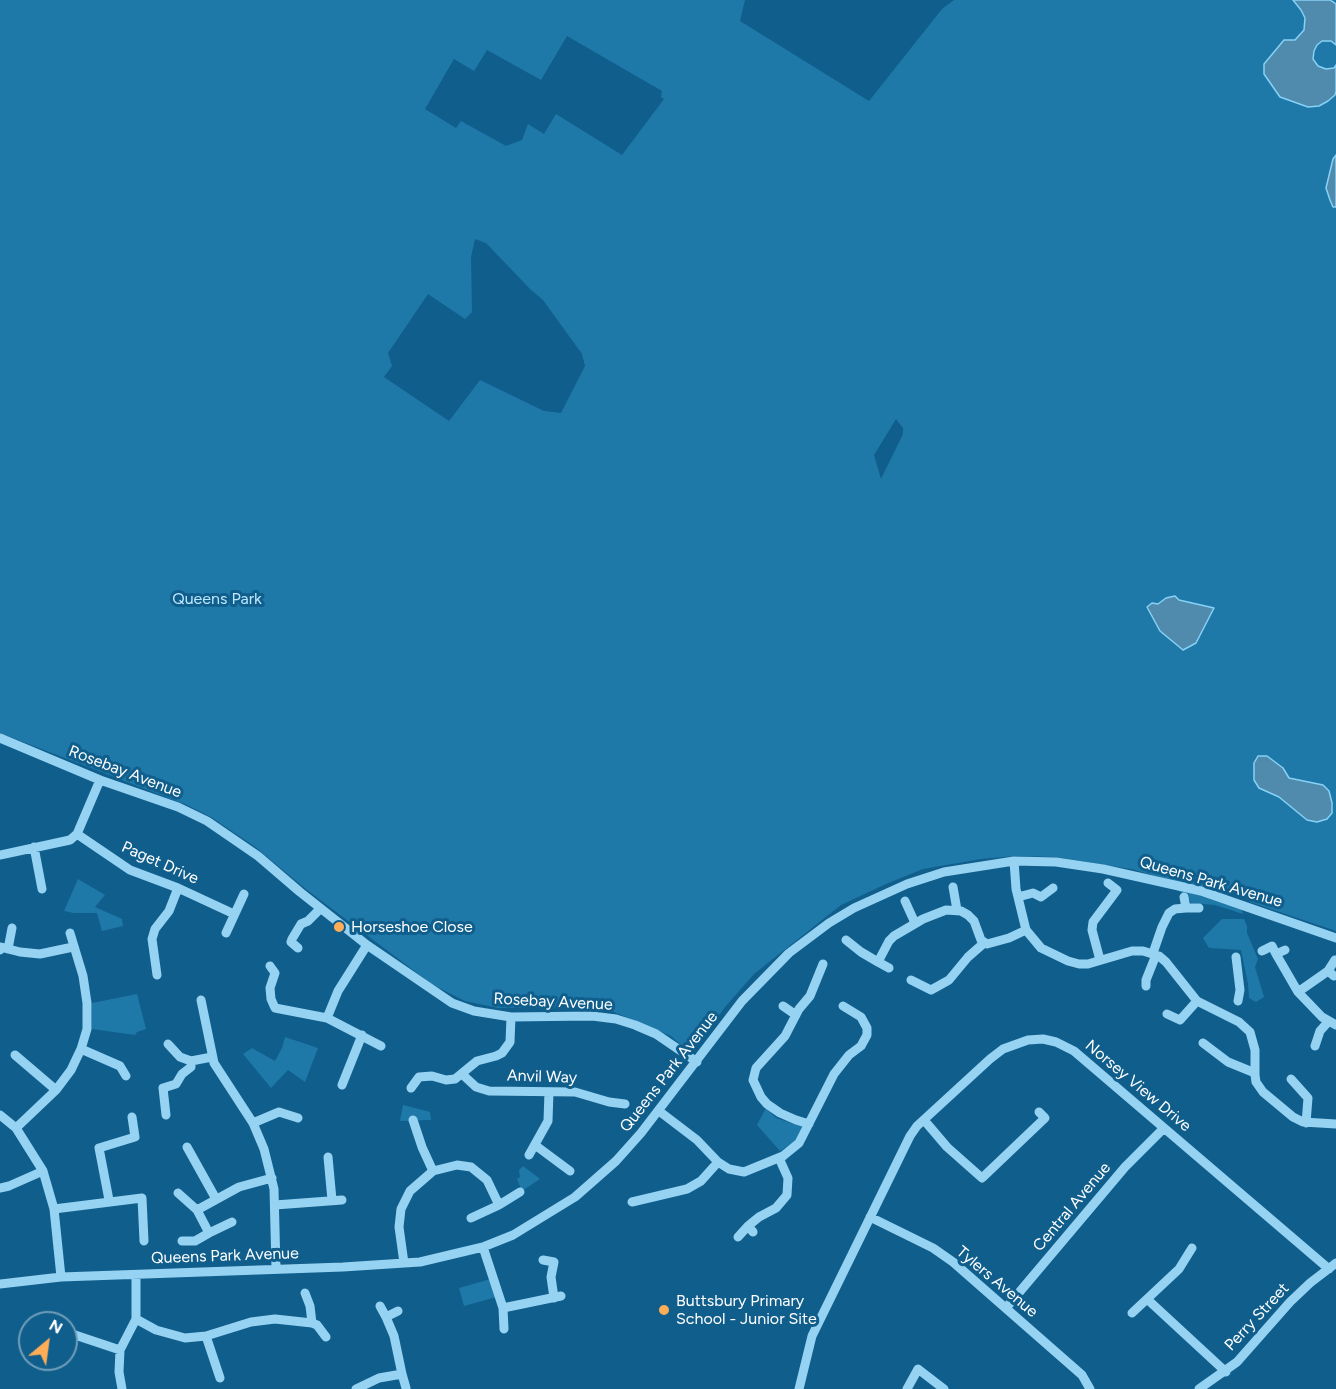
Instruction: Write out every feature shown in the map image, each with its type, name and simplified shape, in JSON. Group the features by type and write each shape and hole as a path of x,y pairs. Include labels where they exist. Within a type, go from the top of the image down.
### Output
{"street":[{"name":"Rosebay Avenue","path":"0,738 100,780 178,807 207,821 250,851 367,945 452,1003 474,1011 511,1017 592,1016 616,1019 656,1034 697,1062"},
{"path":"0,855 70,840 77,834 100,780"},
{"name":"Paget Drive","path":"77,834 121,865 234,914"},
{"path":"34,847 42,889"},
{"path":"1014,861 1017,897 1026,930 1041,948 1068,961 1088,964 1132,951 1154,954 1166,962 1197,1001 1239,1022 1250,1032 1255,1050 1256,1082 1263,1092 1293,1117 1306,1123 1336,1124"},
{"name":"Queens Park Avenue","path":"0,1284 62,1276 136,1275 404,1263 434,1260 483,1247 527,1227 575,1197 616,1161 659,1111 742,1001 774,966 836,919 885,893 922,879 970,867 1014,861 1056,862 1103,868 1170,883 1301,924 1336,938"},
{"path":"1108,883 1117,890"},
{"path":"1100,960 1093,937 1093,922 1117,890 1126,884"},
{"path":"953,887 957,910"},
{"path":"157,975 152,939 155,929 169,911 178,888"},
{"path":"1017,897 1034,893 1041,897 1053,888"},
{"path":"226,933 244,894"},
{"path":"1184,897 1186,908"},
{"path":"905,901 915,924"},
{"path":"1146,986 1161,927 1169,913 1175,909 1199,908"},
{"path":"298,948 291,942 292,939 302,924 320,909"},
{"path":"878,962 894,936 939,912 957,910 968,915 974,921 984,943"},
{"path":"12,928 4,950 40,954 73,947"},
{"path":"931,990 948,980 984,943 992,944 1026,930"},
{"path":"16,1128 56,1090 71,1070 87,1029 87,1003 83,976 70,933"},
{"path":"846,940 861,952 889,968"},
{"path":"327,1017 342,984 367,945"},
{"path":"1262,951 1272,946 1281,952 1286,974 1298,992 1306,1003 1332,1023 1320,1031 1315,1046"},
{"path":"1236,957 1240,990 1238,1002"},
{"path":"1298,992 1331,974 1335,960"},
{"path":"810,1124 788,1117 767,1104 760,1097 753,1080 756,1068 785,1036 796,1015 810,996 823,964"},
{"path":"270,966 275,973 270,988 275,1008 327,1017 381,1046"},
{"path":"911,980 931,990 936,1001"},
{"path":"201,1000 214,1063 253,1123 264,1149 276,1205 276,1269"},
{"path":"1167,1014 1183,1023 1197,1001"},
{"path":"783,1006 796,1015"},
{"path":"659,1111 697,1140 718,1162 729,1169 744,1172 792,1151 810,1124 846,1051 861,1046 867,1035 867,1028 861,1017 843,1006"},
{"path":"411,1088 419,1077 455,1079 477,1061 502,1053 510,1042 511,1017"},
{"path":"342,1085 362,1035"},
{"name":"Norsey View Drive","path":"799,1389 812,1336 910,1136 968,1078 1003,1049 1028,1040 1043,1039 1056,1042 1074,1051 1332,1266"},
{"path":"1203,1043 1228,1062 1255,1073"},
{"path":"168,1044 180,1057 191,1061 212,1057"},
{"path":"81,1049 120,1066 126,1076"},
{"path":"15,1055 56,1090"},
{"path":"166,1114 163,1088 176,1084 182,1074 191,1067 191,1061"},
{"name":"Anvil Way","path":"462,1074 476,1087 482,1089 575,1092 625,1104"},
{"path":"1292,1079 1308,1098 1306,1123"},
{"path":"529,1155 548,1121 549,1092"},
{"path":"253,1123 288,1109 298,1118"},
{"path":"0,1115 16,1128 43,1171 54,1209 62,1276"},
{"path":"109,1200 99,1148 135,1137 132,1117"},
{"path":"924,1120 947,1147 982,1178 1044,1118"},
{"path":"413,1120 433,1171"},
{"name":"Central Avenue","path":"1006,1308 1125,1167 1164,1128"},
{"path":"535,1145 570,1172"},
{"path":"187,1147 216,1199"},
{"path":"276,1205 337,1200 328,1157"},
{"path":"738,1237 751,1229 759,1217 776,1208 787,1196 788,1178 779,1158"},
{"path":"632,1202 678,1192 701,1181 718,1162"},
{"path":"404,1263 399,1227 401,1209 410,1191 433,1171 457,1165 471,1167 487,1180 499,1205"},
{"path":"0,1188 43,1171"},
{"path":"197,1210 239,1187 272,1178"},
{"path":"665,1194 666,1182"},
{"path":"471,1218 520,1192"},
{"path":"178,1193 197,1210 209,1233"},
{"path":"54,1209 109,1200 142,1198 144,1241"},
{"name":"Tylers Avenue","path":"870,1217 933,1248 952,1262 1082,1375 1090,1389"},
{"path":"182,1242 195,1240 232,1222"},
{"path":"483,1247 503,1308 504,1329"},
{"path":"1132,1313 1179,1269 1192,1248"},
{"path":"503,1308 557,1297 551,1277 554,1262 543,1260"},
{"name":"Perry Street","path":"1199,1389 1226,1372 1265,1333 1290,1302 1332,1266"},
{"path":"122,1389 119,1372 120,1350 136,1319 136,1275"},
{"path":"305,1293 310,1306 312,1323"},
{"path":"1147,1299 1226,1372"},
{"path":"380,1306 394,1336 406,1388"},
{"path":"386,1317 398,1311"},
{"path":"136,1319 156,1330 185,1338 206,1336 264,1319 312,1323 317,1325 326,1336"},
{"path":"78,1333 120,1350"},
{"path":"206,1336 220,1378"},
{"path":"907,1389 915,1366 944,1389"},
{"path":"356,1389 379,1378 402,1374"}],"green space":[{"name":"Queens Park","path":"0,0 745,0 740,21 869,101 942,9 954,0 1336,0 1336,931 1250,902 1237,890 1227,895 1131,869 1055,857 1016,856 981,859 923,869 841,905 754,974 725,1007 697,1046 681,1045 671,1036 609,1010 569,1007 498,1008 465,1001 433,985 307,890 254,846 211,817 187,805 0,733","holes":["567,36 662,91 661,97 664,99 622,155 556,114 544,134 528,124 522,140 506,146 461,121 456,128 425,109 454,59 474,71 487,50 541,80","475,239 486,243 543,300 582,354 585,366 561,413 544,411 480,380 449,421 384,377 392,366 388,353 428,294 465,319 472,312 471,257","896,419 903,428 903,434 881,479 874,455"]},
{"path":"78,879 105,895 95,907 122,919 123,926 102,931 97,913 64,911"},
{"path":"1173,888 1200,894 1241,908 1243,914 1215,905 1191,903 1188,896"},
{"path":"1222,919 1244,919 1247,926 1247,933 1258,959 1255,967 1264,997 1256,1002 1249,998 1241,950 1209,948 1203,938"},
{"path":"137,994 146,1029 135,1035 92,1029 92,1003"},
{"path":"285,1037 318,1048 305,1082 288,1070 271,1088 243,1054 252,1048 275,1061"},
{"path":"403,1105 430,1112 431,1120 400,1121"},
{"path":"766,1108 776,1118 803,1127 797,1140 780,1151 757,1125"},
{"path":"523,1166 540,1179 522,1191 517,1179 520,1177 519,1170"},
{"path":"494,1278 500,1296 464,1306 459,1288"}],"shaded area":[{"path":"1293,0 1330,0 1336,4 1336,45 1331,41 1322,41 1314,51 1313,59 1318,66 1326,69 1334,68 1336,65 1336,91 1335,95 1319,106 1308,107 1280,97 1264,74 1264,64 1284,40 1295,40 1304,30 1305,18"},
{"path":"1336,155 1336,207 1333,207 1326,188"},
{"path":"1175,596 1179,600 1214,608 1196,643 1183,650 1160,631 1147,607 1152,603 1158,604 1166,598"},
{"path":"1258,756 1267,756 1283,768 1289,778 1323,785 1329,791 1332,803 1332,813 1327,819 1317,822 1307,820 1279,797 1259,788 1254,780 1254,763"}],"place":[{"name":"Horseshoe Close","path":"339,927"},
{"name":"Buttsbury Primary School - Junior Site","path":"664,1310"}]}
